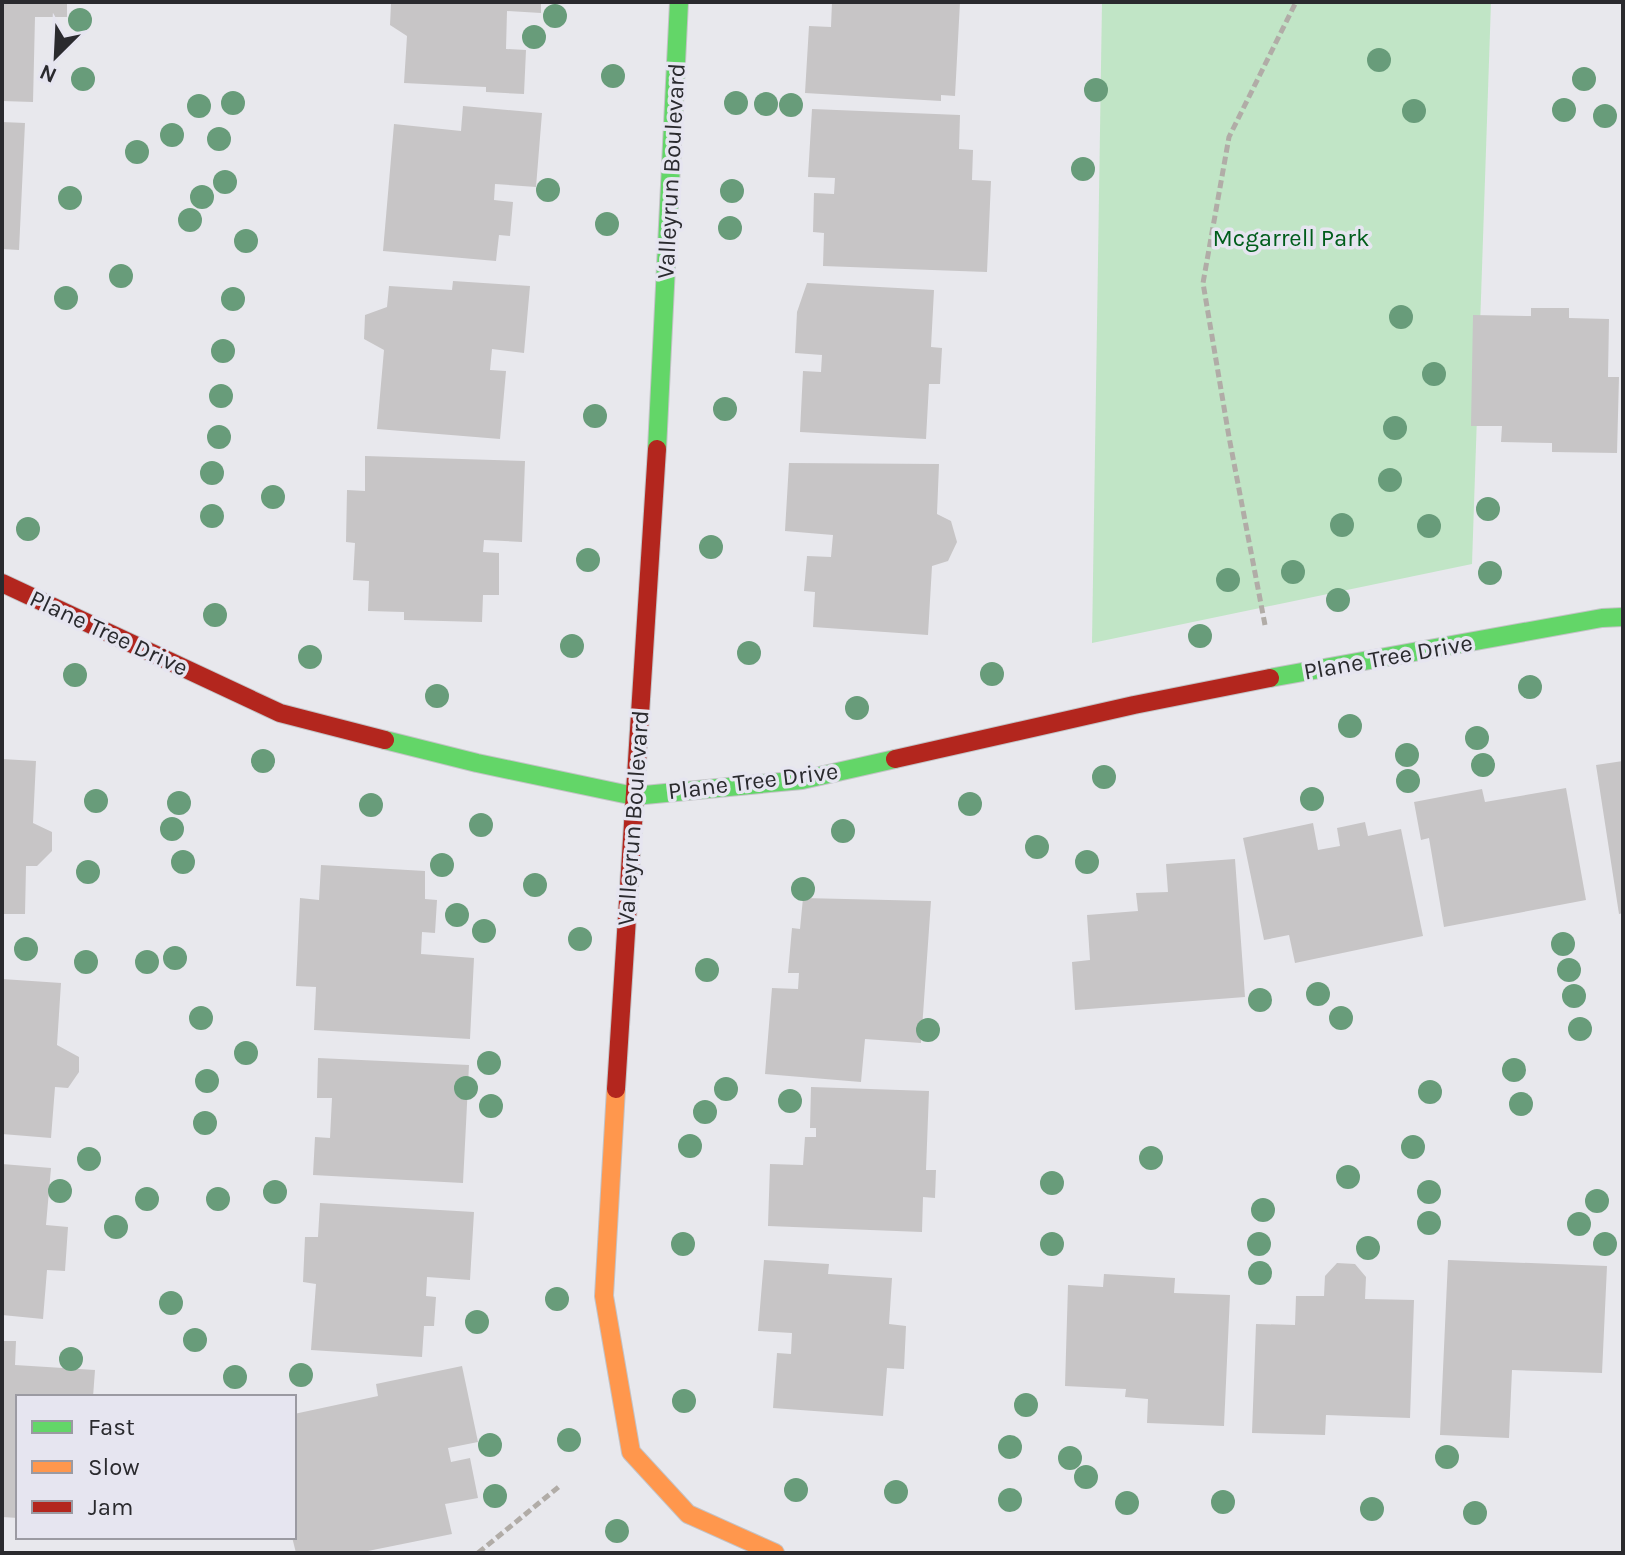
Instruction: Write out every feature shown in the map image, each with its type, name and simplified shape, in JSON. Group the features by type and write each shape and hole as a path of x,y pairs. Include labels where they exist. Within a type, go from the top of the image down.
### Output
{"street":[{"name":"Valleyrun Boulevard","path":"679,2 652,547 604,1296 631,1452 688,1514 775,1553"},
{"name":"Plane Tree Drive","path":"2,583 280,713 477,763 634,796 802,780 1134,705 1275,677 1602,618 1623,617"}],"path":[{"path":"1275,677 1203,283 1229,137 1296,2"},
{"path":"478,1553 561,1485"}],"green space":[{"name":"Mcgarrell Park","path":"1102,2 1491,2 1472,564 1092,643"}],"building":[{"path":"2,2 67,2 67,17 35,17 33,102 2,101"},
{"path":"541,2 541,13 507,11 506,49 526,50 524,94 486,92 486,87 404,83 407,36 390,25 391,4"},
{"path":"832,2 960,2 955,96 941,95 941,101 805,93 809,26 831,27"},
{"path":"463,106 542,113 536,187 495,184 494,200 513,202 510,236 499,235 496,261 383,251 394,124 461,131"},
{"path":"812,109 960,115 959,149 973,150 972,180 991,181 987,272 823,266 824,233 813,232 814,193 834,194 835,178 808,177"},
{"path":"2,122 25,123 19,250 2,249"},
{"path":"453,281 530,286 524,353 492,349 490,370 506,371 500,439 377,429 384,350 364,339 365,315 387,307 389,286 452,290"},
{"path":"807,283 934,290 931,347 942,348 940,384 929,384 926,439 800,432 803,371 821,372 822,355 795,353 797,312"},
{"path":"1531,308 1569,308 1569,318 1609,319 1608,377 1619,377 1617,453 1552,452 1552,443 1501,442 1502,426 1471,426 1473,315 1531,316"},
{"path":"365,456 525,461 522,542 484,540 483,552 499,553 499,595 483,595 482,622 404,620 404,612 368,611 369,581 353,580 355,543 346,542 347,490 365,491"},
{"path":"789,463 939,464 937,514 951,521 957,542 948,561 932,566 928,635 813,627 815,592 804,591 807,556 831,557 833,535 785,531"},
{"path":"2,759 36,761 33,823 52,832 52,851 37,866 26,866 25,914 2,914"},
{"path":"1623,761 1623,913 1619,914 1596,765"},
{"path":"1566,788 1586,900 1444,927 1429,838 1421,840 1414,802 1482,789 1485,802"},
{"path":"1365,822 1368,836 1401,829 1423,936 1295,963 1289,935 1264,940 1243,838 1313,823 1318,850 1340,846 1337,828"},
{"path":"1235,859 1245,997 1075,1010 1072,962 1090,960 1087,915 1138,911 1136,893 1168,892 1166,864"},
{"path":"321,865 425,871 425,899 437,900 435,933 422,932 421,954 474,958 470,1039 314,1030 316,987 296,986 300,898 319,900"},
{"path":"803,898 931,901 921,1043 865,1039 861,1082 765,1074 772,988 798,989 799,973 788,973 792,928 800,929"},
{"path":"2,979 61,983 57,1045 79,1057 79,1072 68,1088 55,1087 51,1138 2,1134"},
{"path":"318,1058 469,1065 463,1183 313,1175 315,1137 330,1138 332,1098 317,1098"},
{"path":"811,1087 929,1091 926,1170 936,1170 935,1198 923,1197 922,1232 768,1226 770,1164 803,1165 805,1137 816,1137 816,1128 810,1128"},
{"path":"2,1164 51,1168 46,1225 68,1227 65,1271 47,1270 43,1319 2,1315"},
{"path":"320,1203 474,1212 470,1280 427,1277 426,1296 436,1297 434,1326 424,1326 422,1357 311,1350 316,1284 303,1282 305,1237 318,1237"},
{"path":"764,1260 829,1264 828,1274 892,1278 889,1324 906,1326 904,1369 887,1368 883,1416 773,1408 777,1353 791,1354 792,1333 758,1331"},
{"path":"1448,1260 1607,1266 1602,1373 1512,1370 1509,1438 1440,1435"},
{"path":"1337,1263 1355,1264 1366,1277 1365,1299 1414,1300 1410,1418 1326,1415 1325,1435 1252,1433 1256,1324 1295,1325 1296,1296 1324,1296 1325,1276"},
{"path":"1104,1274 1175,1278 1174,1293 1230,1295 1224,1426 1147,1423 1148,1399 1125,1397 1126,1389 1065,1386 1068,1285 1103,1287"},
{"path":"2,1341 16,1341 15,1365 95,1370 93,1395 16,1395 16,1518 2,1517"},
{"path":"462,1366 478,1442 448,1448 451,1462 470,1458 478,1498 445,1504 452,1534 358,1553 296,1553 292,1539 296,1539 296,1414 378,1396 376,1384"}],"traffic: fast":[{"path":"657,449 679,2"},
{"path":"1270,678 1602,618 1623,617"},
{"path":"385,740 634,796 802,780 895,759"}],"traffic: slow":[{"path":"616,1089 604,1296 631,1452 688,1514 775,1553"}],"traffic: jam":[{"path":"616,1089 657,449"},
{"path":"2,583 280,713 385,740"},
{"path":"895,759 1270,678"}]}
